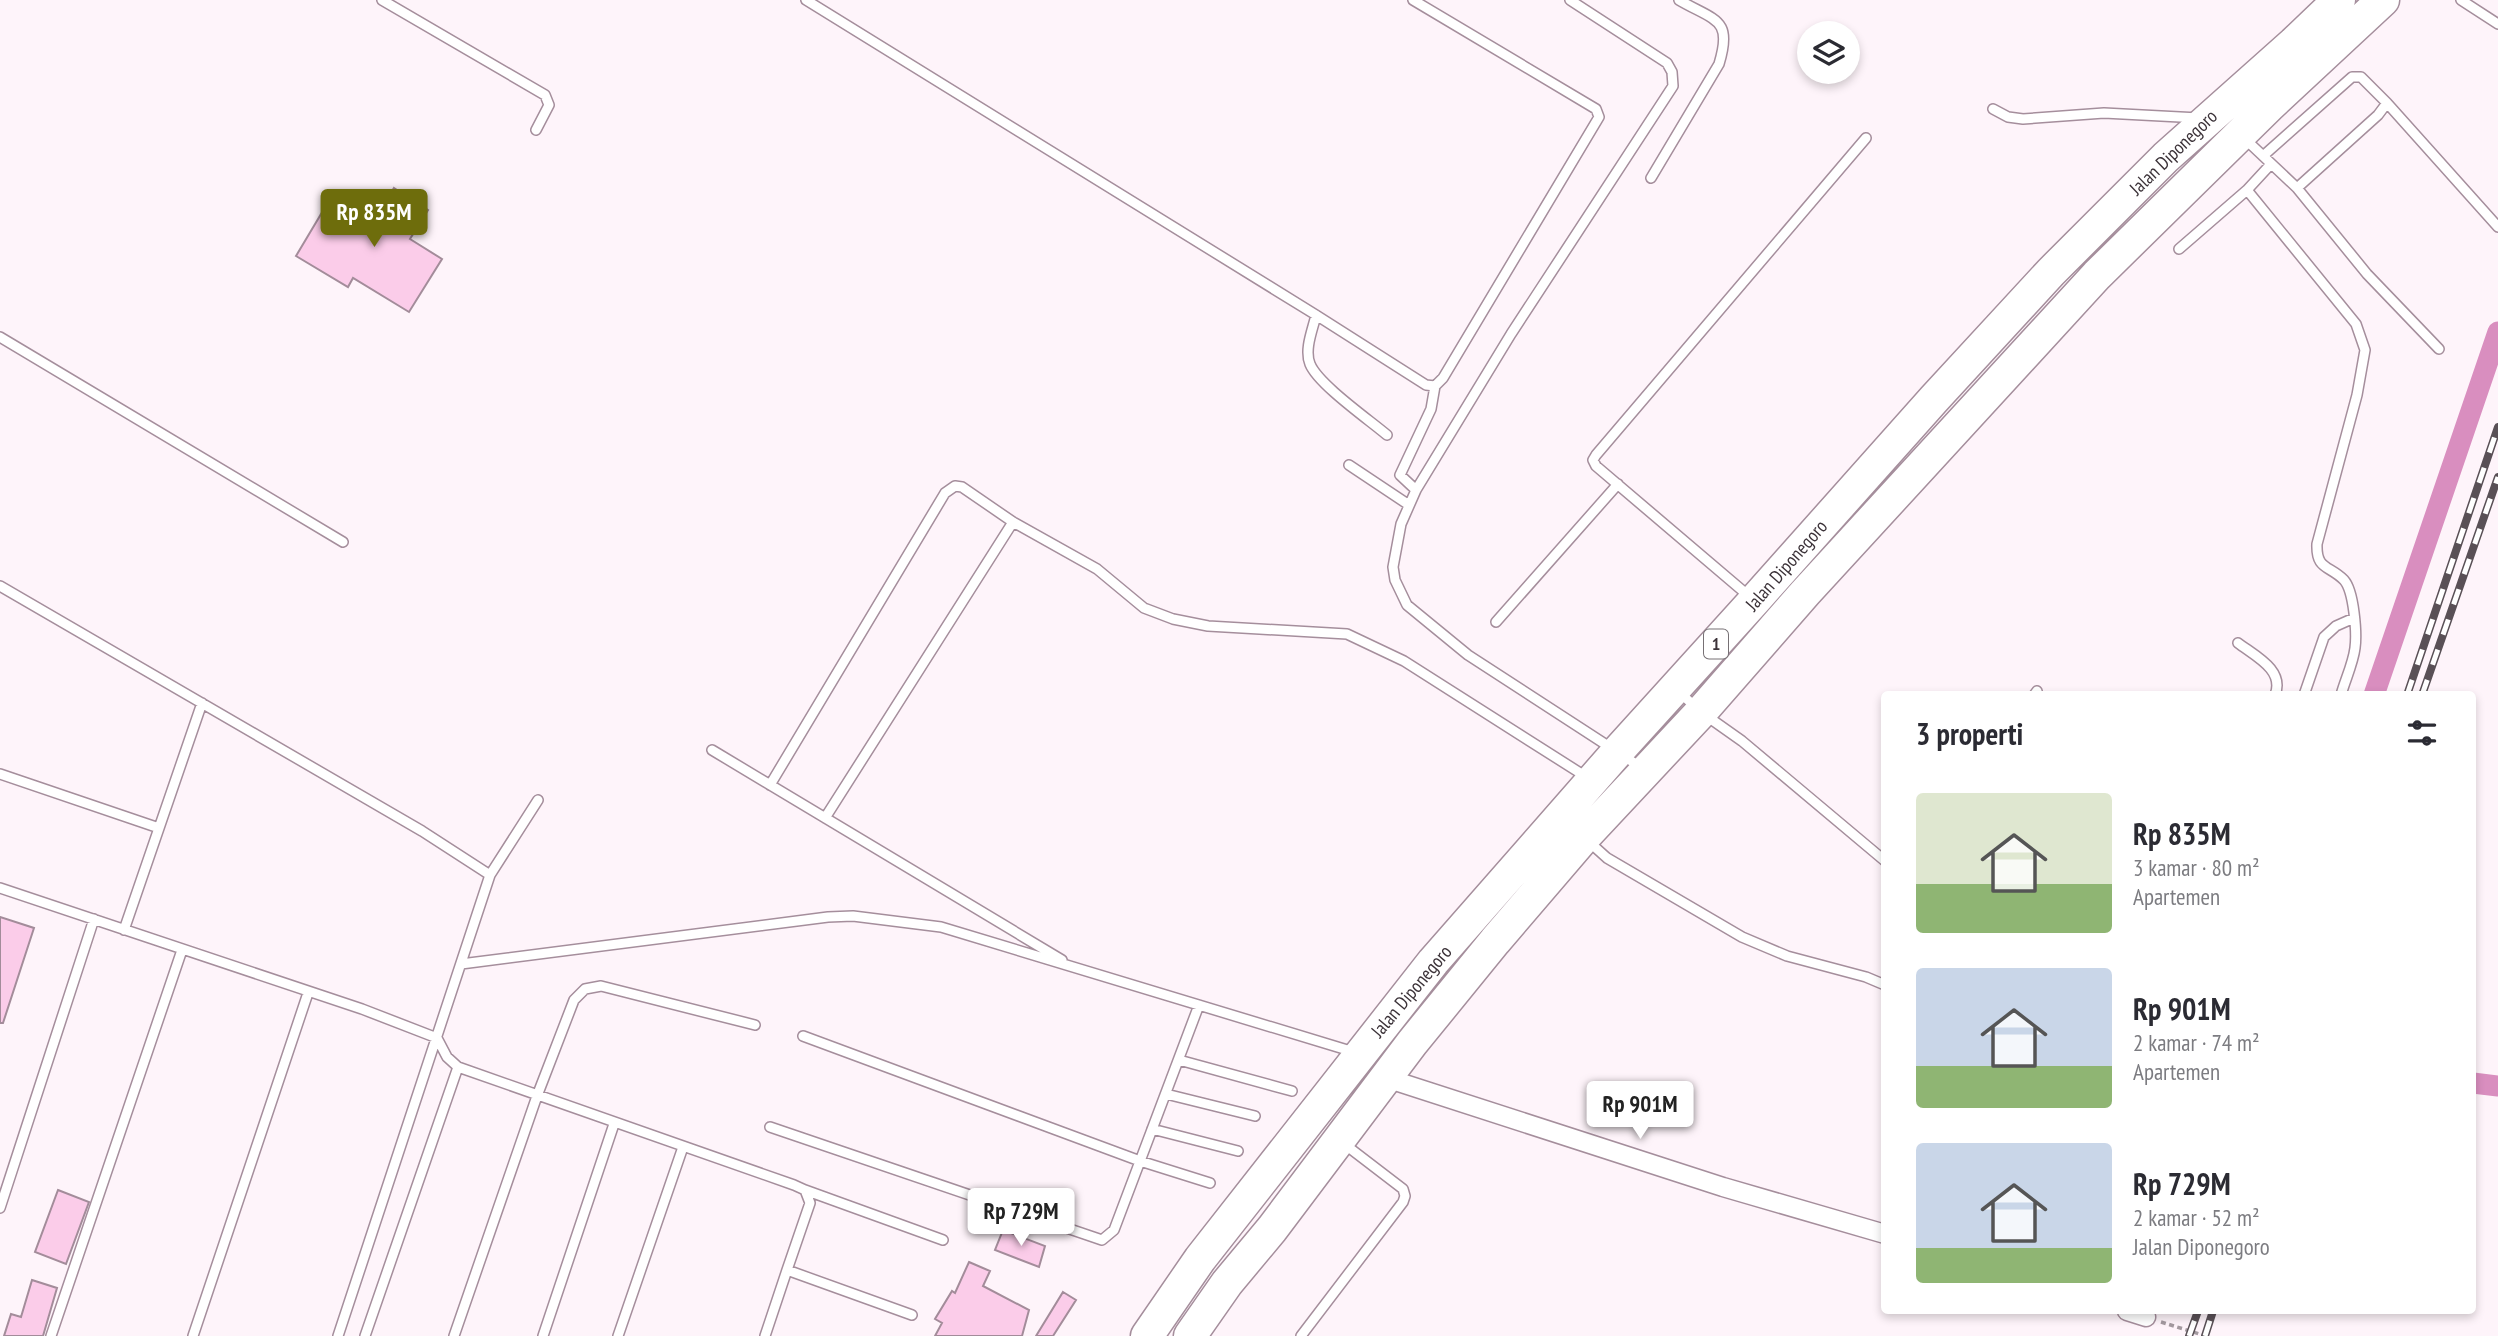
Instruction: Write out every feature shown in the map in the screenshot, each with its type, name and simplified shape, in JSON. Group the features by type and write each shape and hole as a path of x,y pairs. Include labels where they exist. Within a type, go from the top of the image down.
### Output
{"highway":[{"name":"Jalan Diponegoro","path":"1190,1336 1227,1283 1272,1229 1386,1078 1495,941 1584,837 1605,791 1618,751 1993,334 2157,165 2339,0"},
{"name":"Jalan Diponegoro","path":"1147,1336 1200,1259 1433,962 1605,791 1646,771 2059,314 2122,249 2252,145 2383,0"},
{"path":"1200,1259 1227,1283"}],"street":[{"path":"1386,1078 1710,1184 1881,1233"},
{"path":"2136,1314 2146,1317"}],"lane":[{"path":"382,0 545,95 549,105 536,130"},
{"path":"806,0 1426,385 1435,386"},
{"path":"1413,0 1596,109 1599,114 1598,121 1465,343 1435,386 1431,409 1411,446 1400,475 1416,490"},
{"path":"1570,0 1667,63 1672,72 1673,86 1518,322 1416,490 1401,524 1393,567 1395,580 1407,605 1468,655 1646,771"},
{"path":"1651,178 1719,64 1725,44 1726,33 1718,23 1679,0"},
{"path":"2461,0 2498,24"},
{"path":"2440,349 2367,274 2297,188 2252,145 2352,77 2361,77 2498,228"},
{"path":"2297,188 2378,115 2387,103"},
{"path":"1993,109 2008,117 2023,119 2104,113 2208,118"},
{"path":"1754,601 1596,466 1593,460 1866,138"},
{"path":"2179,249 2247,190 2271,164"},
{"path":"2247,190 2356,324 2365,350 2357,395 2316,556 2320,563 2344,580 2352,599 2356,648 2341,691"},
{"path":"1316,315 1308,349 1310,363 1321,379 1387,435"},
{"path":"0,337 343,542"},
{"path":"1349,465 1409,505"},
{"path":"1496,622 1618,484"},
{"path":"770,785 945,493 955,486 961,487 1013,522 1097,569 1144,608 1208,626 1347,634 1404,661 1605,791"},
{"path":"825,818 1013,522"},
{"path":"0,586 422,831 490,875"},
{"path":"2306,691 2324,638 2336,626 2354,618"},
{"path":"2238,643 2273,670 2277,676 2276,691"},
{"path":"1675,688 1881,858"},
{"path":"124,930 202,703"},
{"path":"712,750 1076,968"},
{"path":"0,774 159,828"},
{"path":"338,1336 490,875 538,800"},
{"path":"1584,837 1607,858 1742,937 1787,956 1881,984"},
{"path":"0,888 362,1009 437,1038 447,1057 458,1067 943,1240"},
{"path":"461,964 790,921 853,916 941,928 1335,1048 1360,1053"},
{"path":"0,1208 94,919"},
{"path":"51,1336 182,950"},
{"path":"454,1336 537,1096 574,1000 585,989 601,986 755,1025"},
{"path":"193,1336 308,993"},
{"path":"770,1128 1102,1240 1114,1230 1199,1006"},
{"path":"803,1036 1140,1161 1210,1183"},
{"path":"1179,1059 1292,1091"},
{"path":"365,1336 458,1067"},
{"path":"1166,1094 1255,1116"},
{"path":"543,1336 614,1124"},
{"path":"1153,1129 1238,1151"},
{"path":"1301,1336 1405,1196 1403,1189 1338,1139"},
{"path":"618,1336 683,1147"},
{"path":"765,1336 810,1203 805,1190"},
{"path":"787,1270 912,1315"}],"path":[{"path":"2146,1317 2206,1336"}],"building":[{"path":"394,188 428,210 410,239 442,259 409,312 353,278 348,287 296,256 330,199 371,224"},
{"path":"0,917 34,928 3,1023 0,1023"},
{"path":"58,1190 89,1202 66,1264 35,1252"},
{"path":"1003,1230 1045,1246 1039,1267 995,1250"},
{"path":"969,1262 990,1271 983,1286 1029,1310 1022,1336 935,1336 942,1323 935,1319 952,1291 955,1293"},
{"path":"32,1280 57,1288 43,1336 4,1336 11,1314 21,1317"},
{"path":"1063,1292 1076,1300 1053,1336 1036,1336"}],"waterway":[{"path":"2375,691 2498,332"},
{"path":"2476,1083 2498,1086"}],"railway":[{"path":"2408,691 2498,427"},
{"path":"2423,691 2498,477"},
{"path":"2189,1336 2197,1314"},
{"path":"2205,1336 2212,1314"}]}
